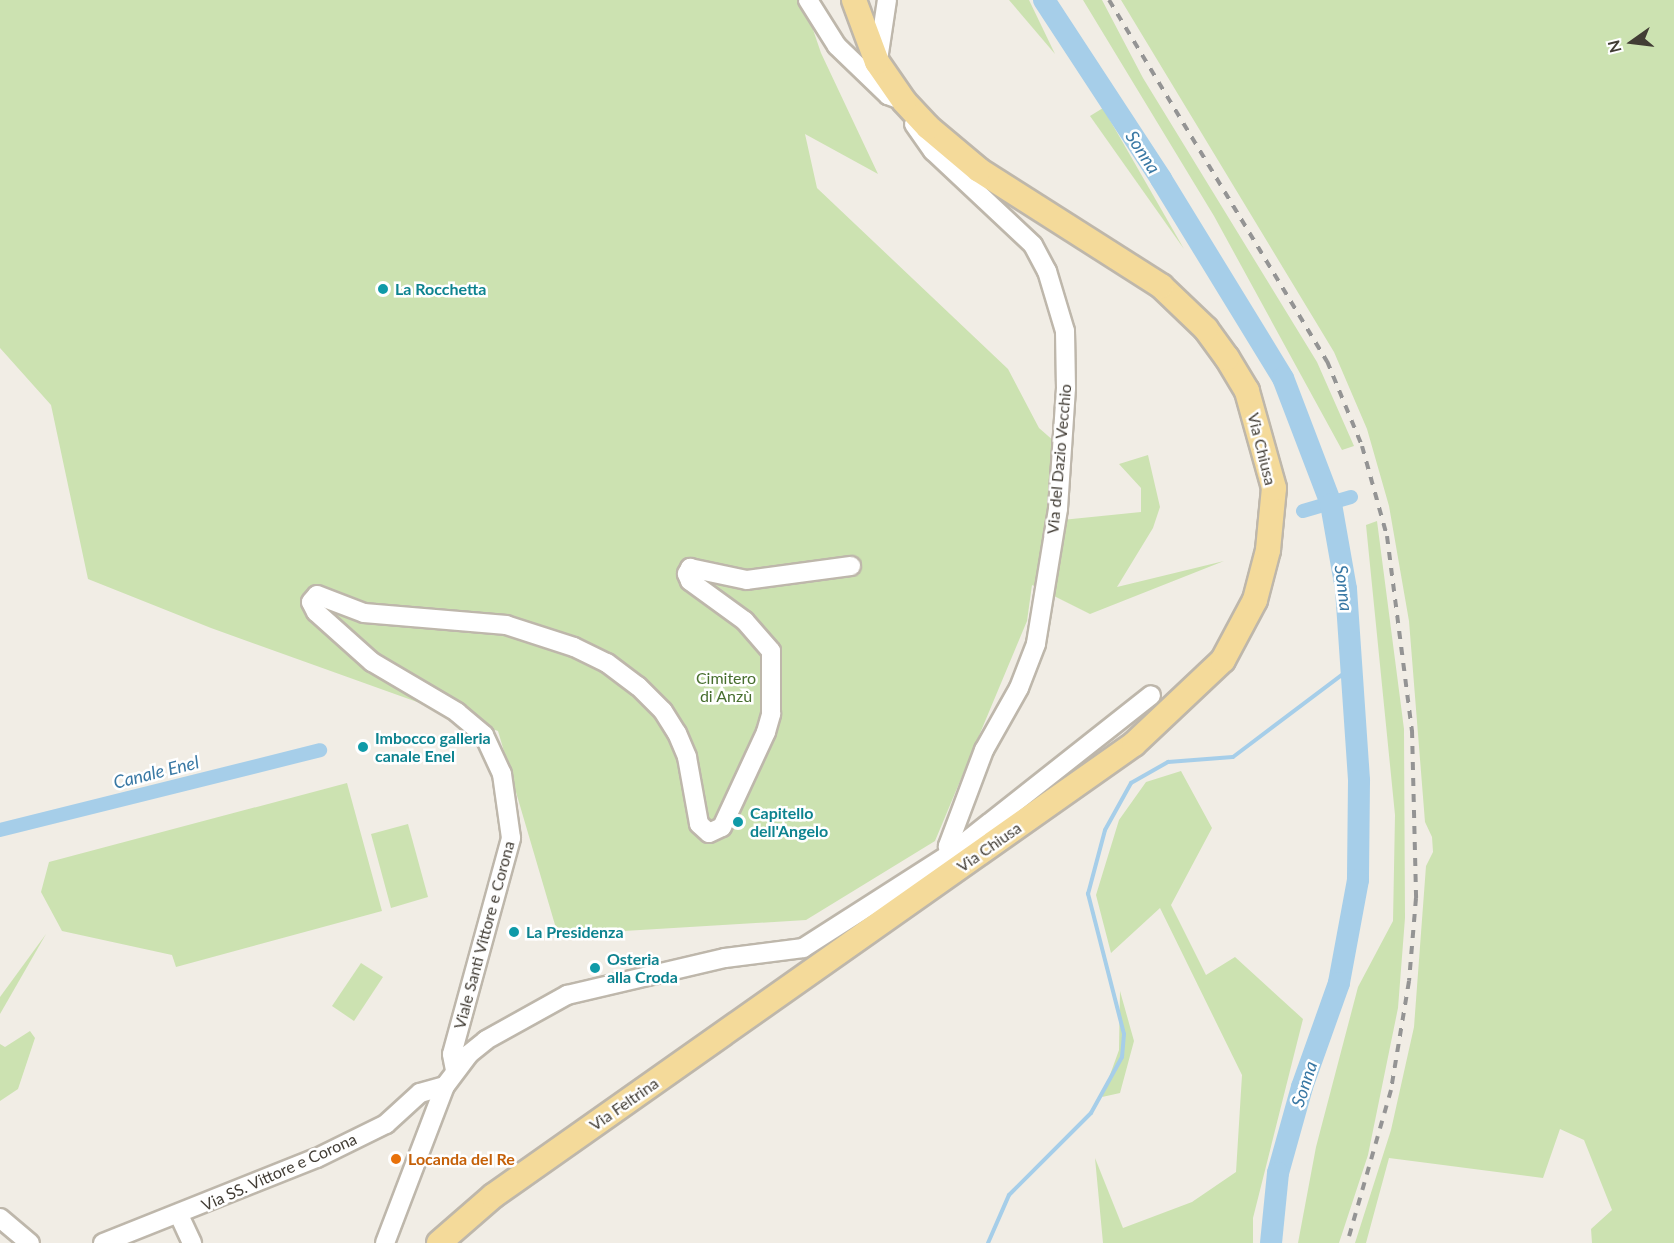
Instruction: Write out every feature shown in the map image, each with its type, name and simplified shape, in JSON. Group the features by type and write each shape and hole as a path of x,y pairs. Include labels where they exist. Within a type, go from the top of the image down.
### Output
{"main road":[{"name":"Via Chiusa","path":"812,970 1134,744 1223,660 1255,600 1268,550 1274,488 1264,444 1247,391 1206,328 1161,286 980,170 927,127 904,101 878,62 854,0"},
{"name":"Via Feltrina","path":"439,1243 493,1196 812,970"}],"street":[{"path":"808,0 837,46 888,95 904,101"},
{"path":"878,62 887,0"},
{"name":"Via del Dazio Vecchio","path":"904,101 933,151 1033,245 1047,271 1065,331 1066,388 1058,509 1036,644 1019,688 984,750 948,846 950,854"},
{"name":"Viale Santi Vittore e Corona","path":"455,1070 452,1054 512,838 502,774 484,735 457,712 372,662 316,612 311,603 317,595 364,613 506,625 574,647 607,663 638,686 663,711 677,734 687,757 699,824 709,833 722,827 766,732 771,714 771,651 745,621 690,581 687,574 690,568 747,580 851,567"},
{"path":"386,1243 445,1086 455,1070 486,1040 567,995 725,958 803,948 950,854 1151,695"},
{"name":"Via SS. Vittore e Corona","path":"103,1243 317,1158 386,1124 420,1093 445,1086"},
{"path":"178,1215 192,1243"},
{"path":"0,1218 30,1243"}],"green space":[{"name":"Cimitero di Anzù","path":"0,0 803,0 821,53 878,174 805,134 817,188 1008,369 1039,428 1055,442 1062,520 1141,512 1141,488 1119,464 1148,455 1160,507 1153,528 1117,587 1224,561 1090,614 1032,585 1027,621 935,841 806,920 558,935 498,731 211,628 88,579 51,405 0,348"},
{"path":"1009,0 1029,0 1055,54"},
{"path":"1083,0 1102,0 1143,78 1317,362 1354,446 1342,450 1214,216"},
{"path":"1121,0 1674,0 1674,1243 1592,1243 1591,1229 1612,1210 1584,1140 1560,1129 1543,1178 1389,1158 1366,1243 1355,1243 1391,1130 1414,1027 1426,866 1433,852 1432,837 1425,822 1409,621 1389,506 1367,429 1334,352"},
{"path":"1103,108 1184,249 1090,116"},
{"path":"1377,521 1404,729 1405,918 1398,1008 1368,1155 1339,1243 1298,1243 1316,1147 1358,987 1393,921 1395,815 1366,525"},
{"path":"1181,771 1212,828 1171,905 1206,975 1235,957 1303,1019 1253,1218 1253,1243 1103,1243 1095,1158 1123,1228 1192,1202 1236,1172 1242,1075 1160,908 1111,953 1096,895 1119,820 1146,782"},
{"path":"347,783 382,911 176,967 172,955 62,931 41,892 49,862"},
{"path":"408,824 428,897 391,908 371,834"},
{"path":"46,934 0,1014 0,997"},
{"path":"361,963 383,977 354,1021 332,1006"},
{"path":"1120,991 1134,1041 1120,1093 1102,1097 1119,1050"},
{"path":"30,1031 35,1038 18,1089 0,1101 0,1044 5,1047"}],"waterway":[{"name":"Sonna","path":"1044,0 1161,179 1283,378 1331,504 1346,589 1359,781 1358,880 1339,983 1302,1087 1278,1173 1271,1243"},
{"name":"Canale Enel","path":"1303,511 1351,497"},
{"path":"988,1243 1009,1195 1091,1113 1122,1057 1124,1034 1088,894 1105,830 1131,783 1168,762 1233,757 1351,668"},
{"name":"Canale Enel","path":"0,830 320,750"}],"railway":[{"path":"1109,0 1327,361 1362,446 1387,536 1412,730 1416,898 1409,981 1391,1090 1347,1243"}],"place":[{"name":"La Rocchetta","path":"383,289"},
{"name":"Imbocco galleria canale Enel","path":"363,747"},
{"name":"Capitello dell'Angelo","path":"738,822"},
{"name":"La Presidenza","path":"514,932"},
{"name":"Osteria alla Croda","path":"595,968"},
{"name":"Locanda del Re","path":"396,1159"}]}
